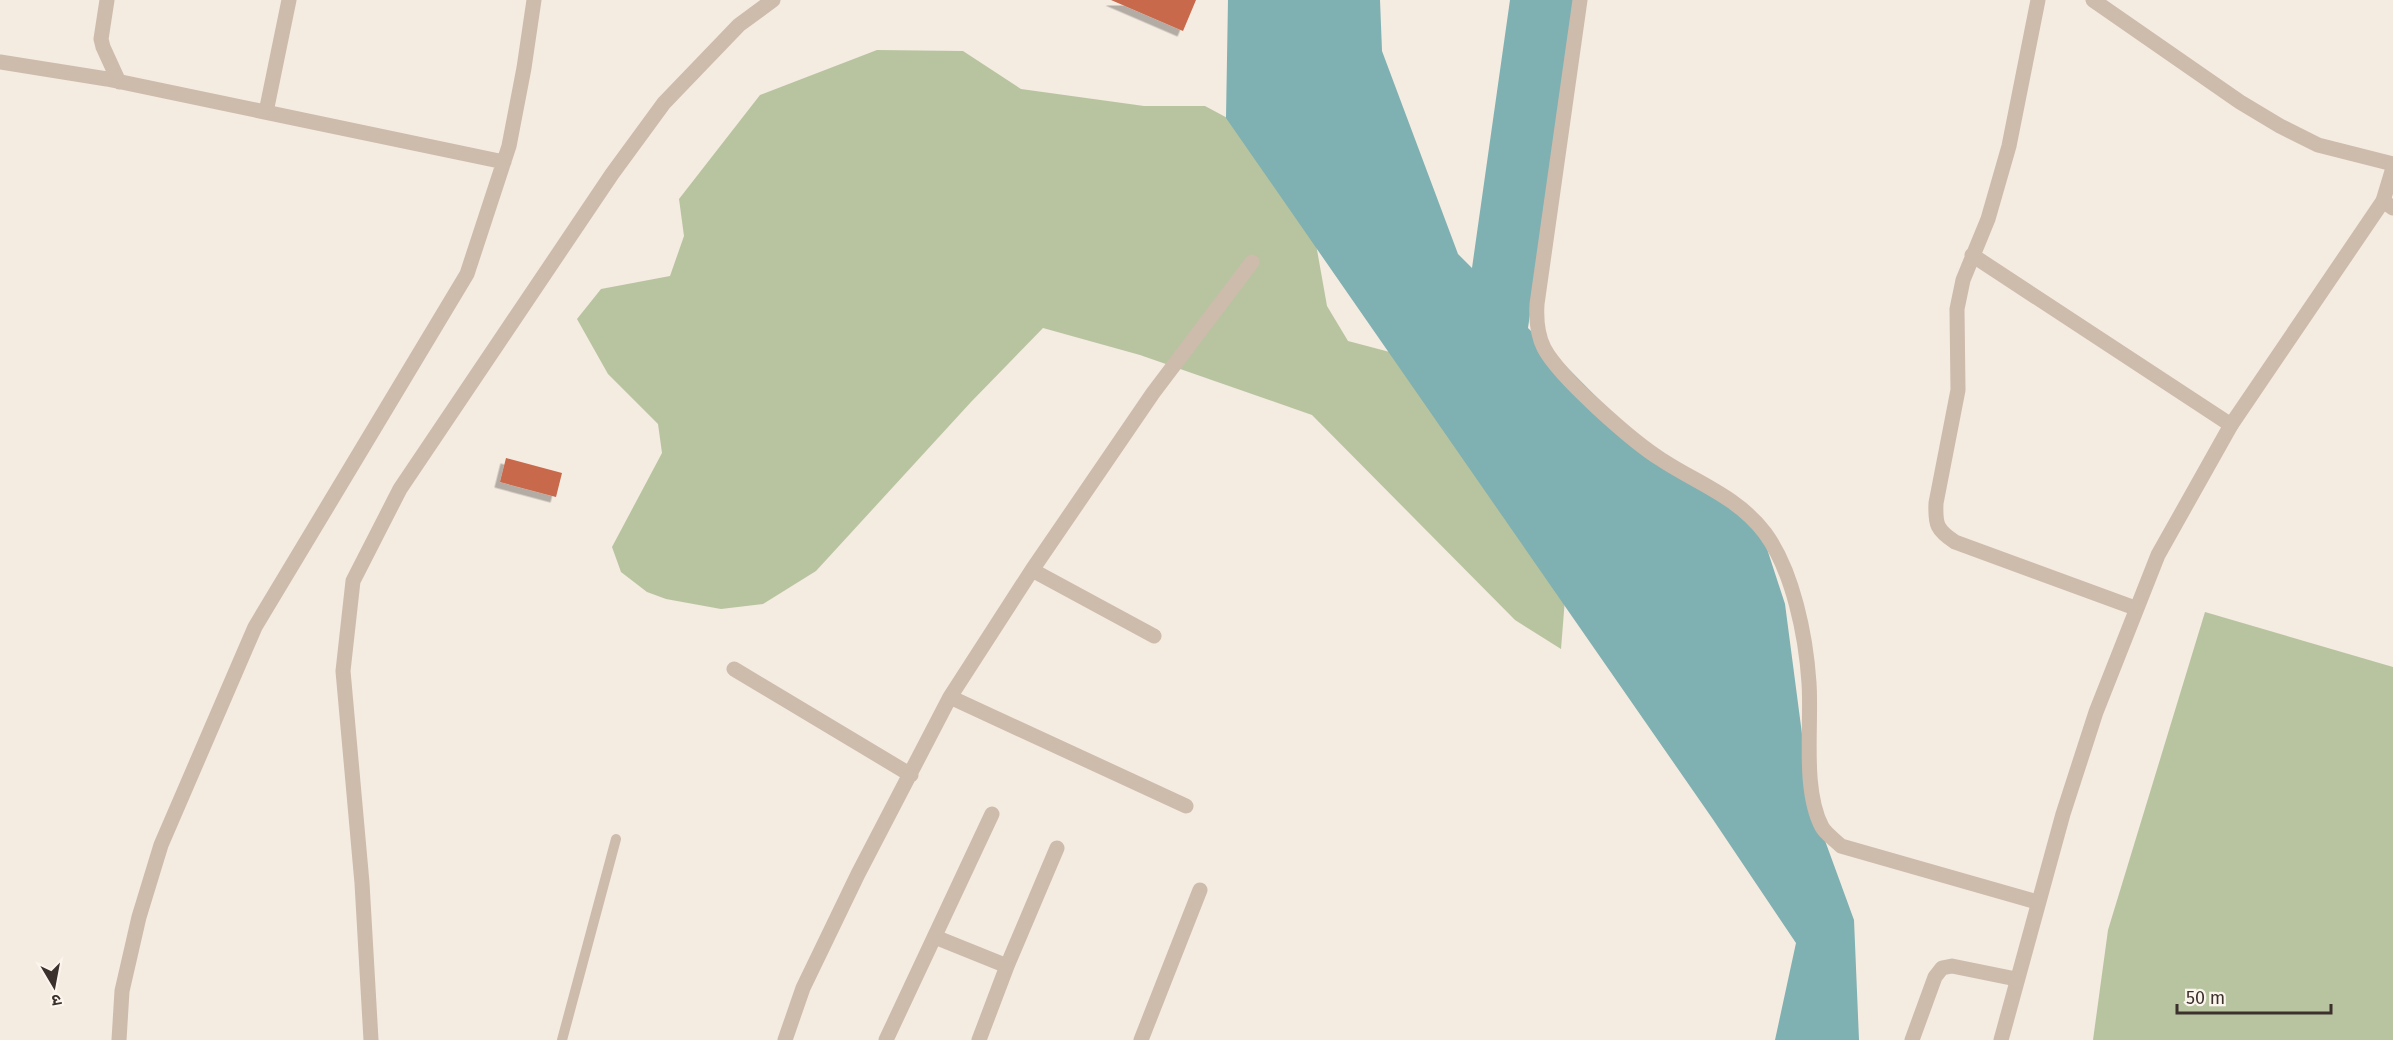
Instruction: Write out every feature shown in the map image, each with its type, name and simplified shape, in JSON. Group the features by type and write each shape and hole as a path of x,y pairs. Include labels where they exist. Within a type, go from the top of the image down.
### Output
{"street":[{"path":"107,0 101,39 102,47 119,82"},
{"path":"266,112 289,0"},
{"path":"119,1040 122,992 139,917 161,844 250,638 467,274 504,162 518,102 534,0"},
{"path":"371,1040 362,883 343,671 353,582 400,489 612,174 664,103 739,25 773,0"},
{"path":"1580,0 1537,304 1536,326 1544,348 1556,367 1638,442 1661,460 1737,504 1765,533 1784,568 1799,619 1809,683 1810,755 1814,802 1823,828 1841,846 2037,902"},
{"path":"2038,0 2009,146 1988,219 1963,280 1957,309 1958,390 1936,503 1935,520 1941,533 1955,542 2135,608"},
{"path":"2001,1040 2037,902 2096,712 2135,608 2158,555 2231,425 2388,205 2393,166 2318,145 2280,126 2240,102 2093,0"},
{"path":"0,62 119,82 504,162"},
{"path":"1972,255 2231,425"},
{"path":"785,1040 803,988 858,874 950,697 1032,570 1153,393 1252,261"},
{"path":"1032,570 1154,636"},
{"path":"734,669 911,775"},
{"path":"950,697 1186,806"},
{"path":"886,1040 992,814"},
{"path":"982,1039 1007,966 1057,848"},
{"path":"1141,1040 1200,890"},
{"path":"935,937 1007,966"},
{"path":"1912,1040 1935,977 1942,968 1952,966 2016,979"}],"lane":[{"path":"562,1040 616,839"}],"green space":[{"path":"877,50 963,51 1021,89 1144,106 1205,106 1261,136 1311,216 1327,306 1348,341 1420,360 1566,586 1561,649 1515,620 1312,415 1140,355 1043,328 971,402 816,571 763,604 721,609 666,599 647,592 621,572 612,547 662,453 658,424 608,374 577,319 601,289 670,276 684,236 679,199 760,95"},
{"path":"2205,612 2393,667 2393,1040 2093,1040 2108,930"}],"water":[{"path":"1228,0 1380,0 1382,51 1458,254 1472,268 1510,0 1575,0 1528,328 1643,444 1757,518 1785,604 1802,734 1816,816 1854,920 1859,1040 1775,1040 1796,943 1712,818 1226,118"}],"building":[{"path":"1111,0 1196,0 1183,31"},
{"path":"506,458 562,473 556,497 500,482"}]}
